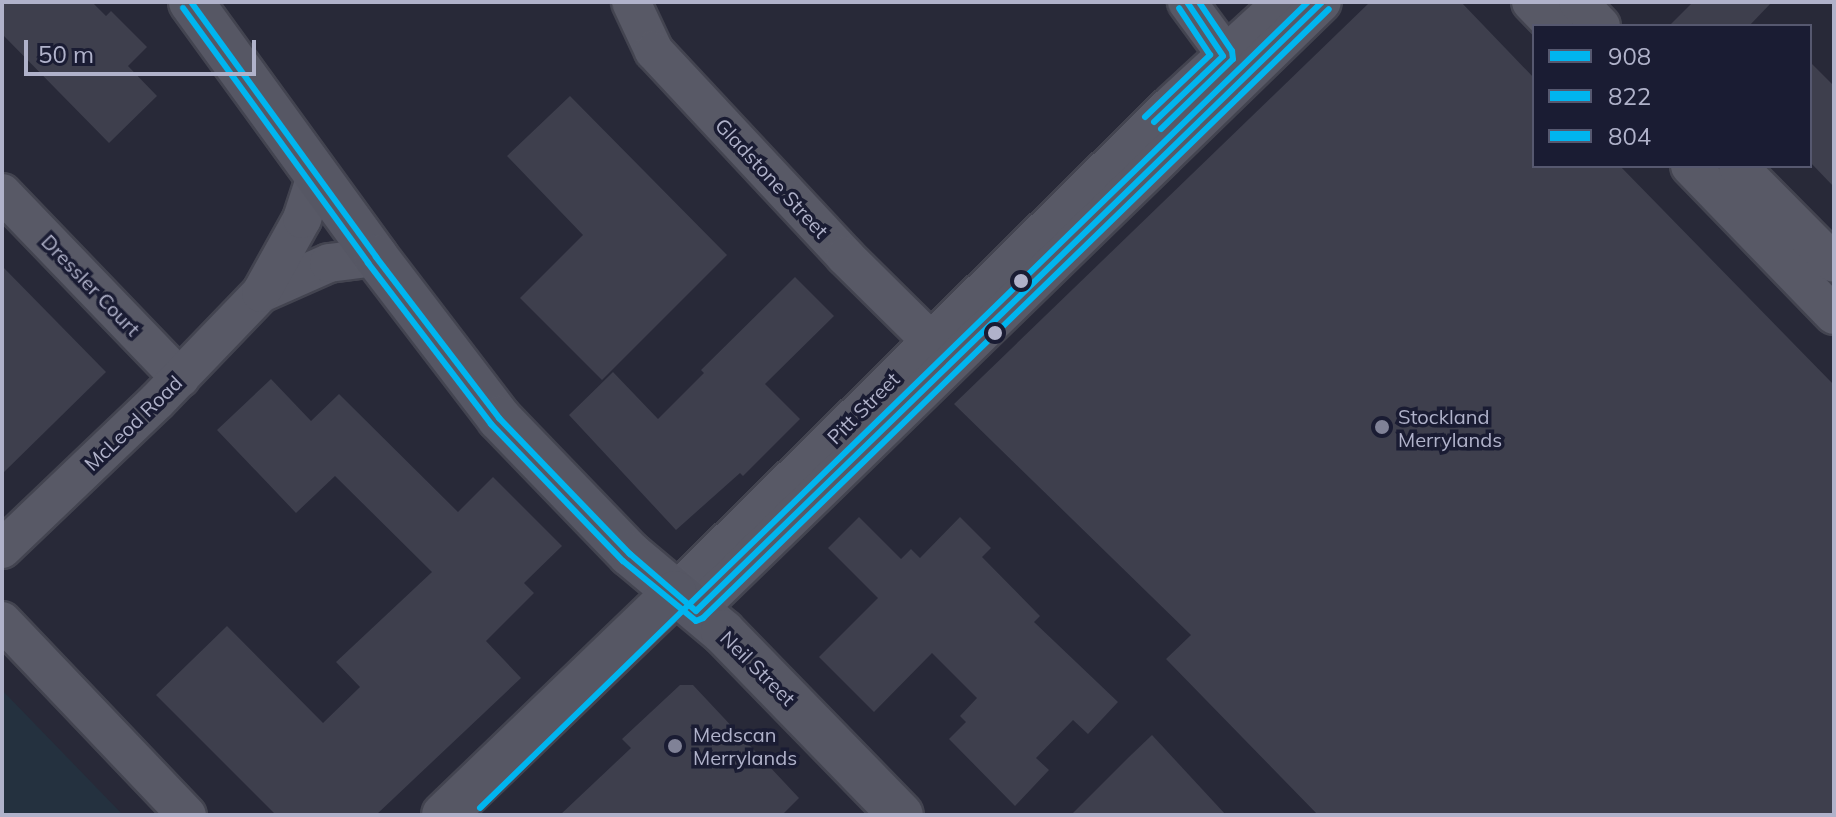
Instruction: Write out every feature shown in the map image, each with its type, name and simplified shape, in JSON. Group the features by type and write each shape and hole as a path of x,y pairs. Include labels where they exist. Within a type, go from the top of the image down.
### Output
{"main road":[{"name":"Neil Street","path":"191,2 376,257 499,418 630,554 723,632 901,815"},
{"name":"Pitt Street","path":"444,815 685,602"},
{"name":"Pitt Street","path":"487,815 685,602"}],"street":[{"name":"Gladstone Street","path":"631,2 654,51 845,256 931,341"},
{"path":"1187,2 1233,66"},
{"name":"Pitt Street","path":"685,602 916,400 1233,66 1283,2"},
{"name":"Pitt Street","path":"685,602 931,341 1233,66 1322,2"},
{"path":"1531,2 1552,24"},
{"path":"1578,2 1599,24"},
{"path":"1692,168 1834,315"},
{"path":"1740,168 1834,263"},
{"name":"McLeod Road","path":"2,549 180,378 261,293 302,219 317,173"},
{"name":"Dressler Court","path":"2,193 180,378"},
{"name":"McLeod Road","path":"261,293 329,263 376,257"},
{"path":"2,621 187,815"}],"shaded area":[{"path":"2,690 123,815 2,815"}],"building":[{"path":"2,2 92,2 106,16 111,11 147,47 128,66 157,96 109,143 2,34"},
{"name":"Stockland Merrylands","path":"1370,2 1461,2 1532,76 1532,168 1622,168 1834,385 1834,815 1318,815 1166,659 1191,635 954,404"},
{"path":"1693,2 1772,2 1751,24 1671,24"},
{"path":"1812,64 1834,86 1834,187 1812,164"},
{"path":"570,96 727,255 602,380 520,298 583,235 507,156"},
{"path":"2,266 106,372 2,474"},
{"path":"795,277 834,316 765,384 800,419 743,476 740,473 676,530 569,415 613,372 658,419 704,373 701,370"},
{"path":"271,379 311,421 339,394 458,512 493,477 562,546 524,583 534,593 486,641 521,678 376,815 276,815 156,695 227,626 323,723 360,687 336,662 432,572 335,476 296,513 217,430"},
{"path":"859,517 901,559 911,549 920,558 960,517 991,548 982,557 1040,616 1034,622 1118,702 1088,734 1073,720 1036,758 1049,770 1015,806 949,739 966,722 960,716 977,698 932,653 874,712 819,657 878,598 828,548"},
{"path":"680,685 693,685 799,798 782,815 560,815 631,748 622,739"},
{"path":"1152,735 1226,815 1071,815 1129,757"}],"transit line":[{"name":"908","path":"191,2 376,257 499,418 630,554 696,611 1322,2"},
{"name":"908","path":"1154,122 1223,56 1187,2"},
{"name":"822","path":"1161,129 1233,59 1232,51 1199,2"},
{"name":"804","path":"480,808 1308,2"},
{"name":"822","path":"183,8 368,263 491,424 623,561 696,621 703,618 1329,9"},
{"name":"804","path":"1145,117 1210,55 1179,8"}],"place":[{"name":"Stockland Merrylands","path":"1382,427"},
{"name":"Medscan Merrylands","path":"675,746"}]}
